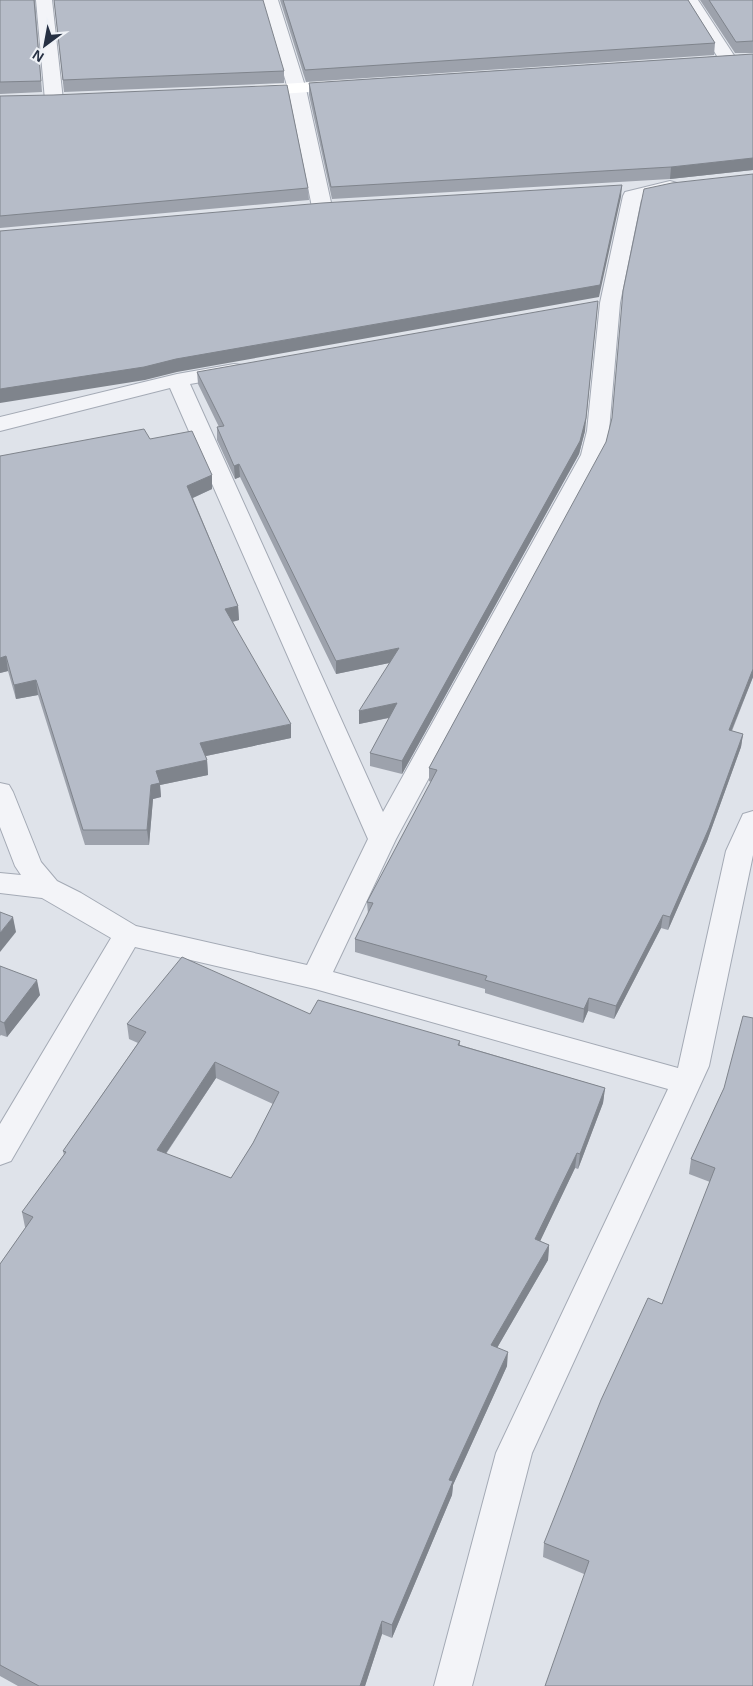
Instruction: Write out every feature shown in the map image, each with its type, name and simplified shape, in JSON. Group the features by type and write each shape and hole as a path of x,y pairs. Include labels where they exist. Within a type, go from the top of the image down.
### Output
{"street":[{"path":"44,0 54,100"},
{"path":"270,0 298,89 322,207"},
{"path":"690,0 736,59"},
{"path":"708,61 736,59"},
{"path":"239,91 366,84"},
{"path":"36,100 74,99"},
{"path":"315,978 382,838 592,455 598,431 600,305 632,196 679,186 620,190"},
{"path":"302,208 342,206"},
{"path":"0,424 177,380 256,366"},
{"path":"177,380 382,838"},
{"path":"0,792 29,866 47,888"},
{"path":"453,1686 514,1453 694,1066 740,851 753,821"},
{"path":"0,883 47,888 71,900 128,935 315,978 686,1082"},
{"path":"0,1152 128,935"}],"building":[{"path":"0,0 34,0 41,81 0,82"},
{"path":"54,0 263,0 284,71 63,80"},
{"path":"283,0 688,0 715,43 305,70"},
{"path":"709,0 753,0 753,41 736,42"},
{"path":"753,54 753,158 671,167 331,187 309,83"},
{"path":"287,85 308,188 0,216 0,96"},
{"path":"753,174 753,669 729,730 743,734 709,828 670,917 663,915 616,1006 589,998 584,1009 485,980 487,976 355,939 373,903 367,902 437,770 429,768 606,442 612,418 623,291 644,189 672,183"},
{"path":"622,185 600,285 176,359 144,367 0,389 0,231 322,203"},
{"path":"598,301 586,418 580,441 402,761 370,753 397,703 359,711 399,648 336,661 239,464 234,466 217,427 224,426 197,372"},
{"path":"144,429 150,439 192,431 212,475 187,486 238,606 225,609 291,724 200,743 207,760 156,771 160,783 151,785 147,830 83,830 36,680 14,685 6,656 0,658 0,456"},
{"path":"0,912 13,917 0,933"},
{"path":"182,957 310,1014 318,1000 460,1041 458,1045 605,1088 580,1154 577,1153 535,1239 549,1245 491,1345 508,1352 449,1480 453,1481 392,1625 382,1621 360,1686 39,1686 0,1665 0,1264 33,1217 22,1212 66,1152 63,1151 146,1032 127,1024","holes":["215,1062 279,1092 253,1143 231,1178 157,1150"]},
{"path":"0,966 37,980 4,1023 0,1021"},
{"path":"743,1016 753,1018 753,1686 545,1686 589,1561 544,1543 601,1400 648,1298 662,1304 715,1168 691,1159 724,1088"}]}
